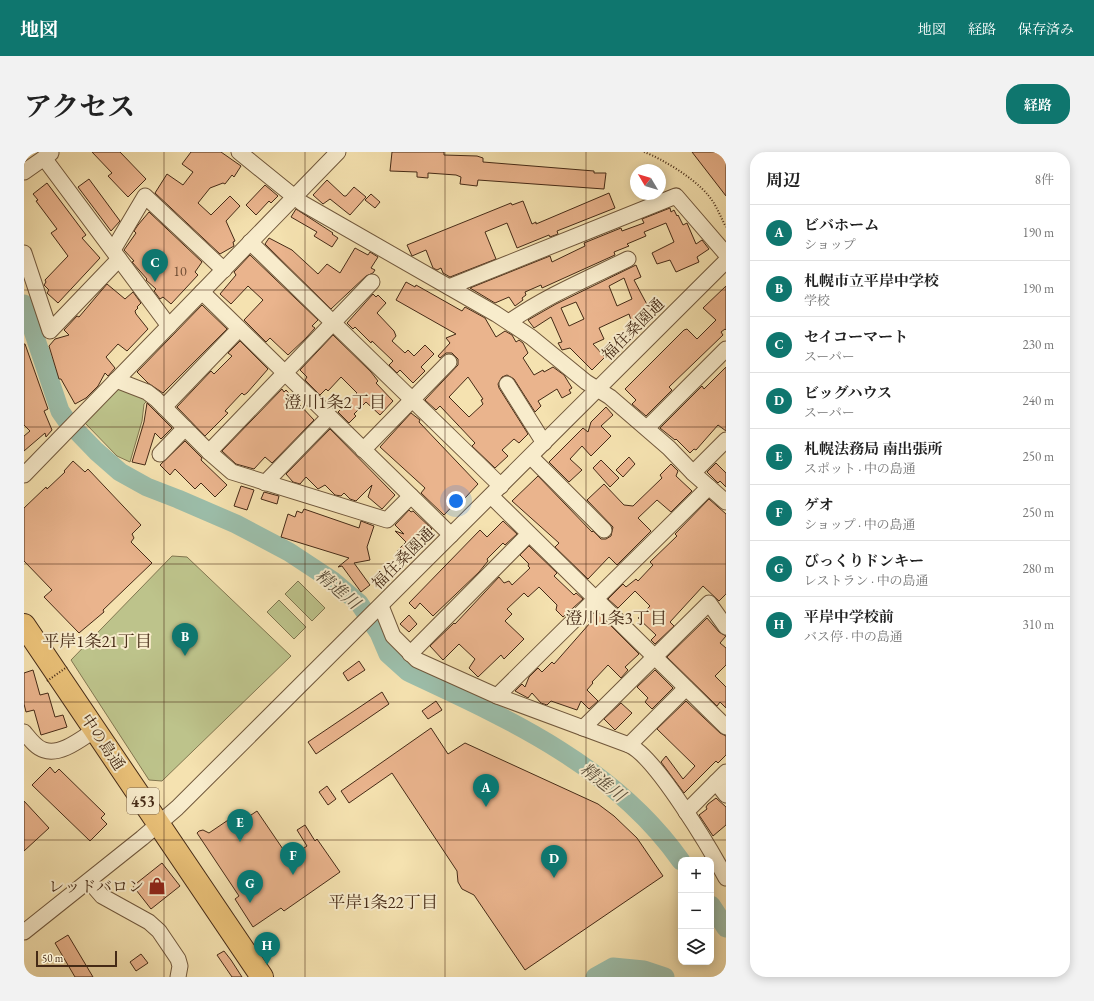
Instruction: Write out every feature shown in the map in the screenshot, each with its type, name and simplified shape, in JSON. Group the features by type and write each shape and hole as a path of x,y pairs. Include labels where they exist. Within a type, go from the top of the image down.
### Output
{"highway":[{"name":"中の島通","path":"24,625 262,977"}],"street":[{"path":"239,152 302,204 509,322 548,349 647,428 693,473 726,502"},
{"path":"24,474 338,152"},
{"path":"24,172 48,155 116,254 169,326"},
{"path":"24,253 50,331 116,254 145,196 224,270"},
{"path":"449,287 676,196 726,254"},
{"path":"250,242 412,400 496,491 530,534 726,727"},
{"path":"509,322 554,294 628,260"},
{"name":"福住桑園通","path":"24,932 89,881 183,802 726,261"},
{"path":"209,452 372,282"},
{"path":"202,292 451,535"},
{"path":"164,407 240,329"},
{"path":"647,428 726,349"},
{"path":"363,450 449,362"},
{"path":"116,380 147,392 232,472 387,520 411,496"},
{"path":"507,384 544,443"},
{"path":"265,483 329,416"},
{"path":"160,454 185,428"},
{"path":"693,473 726,440"},
{"path":"531,456 604,530"},
{"path":"496,696 709,487"},
{"path":"410,654 530,534"},
{"path":"583,728 709,603 724,619"},
{"path":"373,613 417,660 496,696 629,745 641,752 686,812 726,878"},
{"path":"629,745 686,688"},
{"path":"24,732 45,751 55,751 95,730"},
{"path":"686,812 721,777 726,795"},
{"path":"89,881 102,896 149,922 159,931 178,959 180,966 178,977"}],"path":[{"path":"644,152 659,159 703,189 714,203 726,227"},
{"path":"46,681 67,667"}],"green space":[{"path":"120,387 148,400 144,404 142,421 130,462 117,456 85,423"},
{"path":"172,556 187,557 291,656 162,781 149,780 71,660"},
{"path":"298,581 325,608 312,621 285,594"},
{"path":"279,600 306,627 294,639 267,612"}],"building":[{"path":"92,152 120,152 146,179 128,197 108,176 112,173"},
{"path":"191,152 221,152 241,166 234,177 232,175 225,184 223,183 210,188 198,203 211,215 230,196 240,206 226,221 235,241 233,242 234,246 220,254 155,193 167,174 183,185 193,172 182,164"},
{"path":"392,152 444,152 444,155 477,156 483,158 483,162 606,173 604,189 478,180 477,186 460,184 461,177 456,175 428,173 428,178 417,177 417,172 390,171"},
{"path":"692,152 726,152 726,196"},
{"path":"89,179 120,221 111,231 78,187"},
{"path":"327,180 344,196 346,196 354,187 366,197 350,215 330,199 323,204 313,195"},
{"path":"47,183 86,235 82,238 100,258 58,303 47,293 49,290 44,285 46,282 45,280 68,256 51,233 57,229 36,201 38,200 33,194"},
{"path":"265,185 278,196 271,203 269,201 256,215 246,205"},
{"path":"609,193 615,208 557,231 558,234 550,237 549,235 517,248 507,223 485,232 496,259 450,277 443,273 441,268 437,270 433,268 426,250 412,256 407,245 511,203 512,205 523,201 532,224 536,222 536,224"},
{"path":"371,194 380,202 375,208 365,200"},
{"path":"670,208 671,212 674,210 677,216 678,215 683,225 687,223 696,244 702,240 709,249 697,257 699,262 676,272 670,260 657,264 652,253 674,242 666,223 644,232 646,236 627,244 629,246 614,252 615,255 542,288 541,285 525,292 526,295 522,298 523,300 515,306 509,297 495,303 470,288 550,256 552,262 585,246 584,243 621,228 622,231 644,223 642,219"},
{"path":"296,209 333,233 332,234 338,238 332,247 314,236 317,232 291,217"},
{"path":"149,212 202,262 195,272 198,275 171,304 163,297 160,299 154,291 156,289 146,280 147,279 132,262 134,261 124,250 136,233 134,231"},
{"path":"269,238 292,250 318,274 327,264 340,273 355,248 368,255 370,252 378,257 371,268 375,270 373,273 366,276 331,309 265,244"},
{"path":"250,255 318,320 312,326 315,328 288,355 270,338 266,342 244,320 263,300 248,286 231,304 220,294 236,275 234,272"},
{"path":"636,265 641,277 634,280 651,312 647,316 632,323 629,314 599,328 604,339 593,344 605,357 592,370 570,348 562,350 558,343 562,342 551,317 534,328 528,320 556,304","holes":["624,278 632,299 617,306 609,286","576,302 584,319 569,326 561,308"]},
{"path":"406,282 415,287 416,285 462,311 465,307 485,318 496,337 505,331 512,335 516,342 519,340 523,343 528,353 523,358 534,375 553,367 564,375 572,388 569,390 571,393 562,398 557,389 538,401 541,406 535,412 514,379 507,375 502,377 498,384 499,388 528,434 519,443 514,439 502,450 508,456 495,468 472,446 475,443 440,406 436,410 425,400 458,365 458,359 452,353 446,353 440,358 438,356 450,343 446,338 456,334 396,300","holes":["468,377 483,399 481,400 483,404 469,417 449,397"]},
{"path":"107,284 125,299 133,292 141,303 135,311 136,314 148,329 127,351 118,344 106,357 115,368 108,376 105,373 98,386 86,398 75,404 61,379 59,379 49,346 55,339 69,335 64,330 77,316 79,317"},
{"path":"726,286 726,330 725,329 721,332 723,335 669,387 672,390 646,416 632,404 636,400 625,389 684,330 687,329 697,339 716,320 703,308"},
{"path":"373,294 376,297 378,295 386,303 377,313 394,331 396,336 392,341 405,353 408,350 414,356 425,345 434,354 421,367 425,371 413,383 400,370 397,373 389,365 393,361 372,341 371,343 355,327 353,329 347,323"},
{"path":"202,305 227,329 163,393 148,383 137,372"},
{"path":"333,335 371,372 378,381 376,383 393,401 380,415 366,402 354,414 356,416 349,423 338,412 357,393 341,377 328,391 326,389 320,395 305,380 307,377 300,370"},
{"path":"240,341 268,369 247,393 244,395 242,393 225,411 228,413 205,436 177,407 211,371 214,374 232,356 228,353"},
{"path":"24,344 48,409 44,411 52,430 46,437 45,433 24,451 24,436 30,431 24,425"},
{"path":"726,367 726,431 718,425 696,450 694,449 690,453 676,439 675,440 660,428 702,386 704,389"},
{"path":"282,389 284,392 286,390 314,420 272,463 265,457 254,469 236,464 222,451"},
{"path":"147,403 172,428 161,439 155,433 145,465 132,462 144,422"},
{"path":"606,407 613,415 601,426 611,436 591,456 582,446 570,459 582,470 569,482 549,462 583,428 588,432 591,422"},
{"path":"411,413 420,420 419,422 478,484 465,498 463,495 444,515 421,493 425,488 380,447"},
{"path":"330,429 395,495 382,509 368,497 372,485 356,501 350,499 344,493 341,496 335,495 325,485 318,489 306,477 300,484 293,482 286,474"},
{"path":"185,441 202,458 201,460 227,485 215,497 201,483 195,489 175,469 170,475 160,465"},
{"path":"629,457 635,464 623,477 616,470"},
{"path":"601,460 619,478 610,487 593,468"},
{"path":"73,461 85,472 88,469 141,525 132,534 134,538 131,542 152,563 103,610 104,612 79,633 44,597 52,590 24,561 24,508 46,487 47,489 65,472 64,471"},
{"path":"716,463 726,473 726,487 720,481 718,483 707,472"},
{"path":"671,464 678,471 676,476 692,491 671,512 657,500 638,518 651,531 617,565 609,557 588,579 555,547 559,543 512,501 538,476 592,532 593,531 601,539 606,539 611,536 613,527 587,500 604,484 624,505 633,506 662,478 660,475"},
{"path":"241,486 254,490 247,510 234,506"},
{"path":"264,492 279,496 277,504 261,499"},
{"path":"709,499 726,514 726,594 719,601 703,586 670,622 674,626 655,644 651,640 656,635 638,618 650,606 635,591 618,608 608,599 623,584 626,587 636,579 638,581 653,565 650,562 677,536 675,534"},
{"path":"304,509 359,528 361,521 374,526 367,547 370,560 354,563 370,585 361,592 342,566 338,567 349,558 281,537 288,514 295,517 297,511 302,513"},
{"path":"409,510 411,512 413,511 432,529 404,557 397,551 406,542 395,531 404,534 395,525"},
{"path":"503,521 517,534 505,545 503,543 487,559 488,561 479,572 433,616 420,603 415,609 409,603 480,530 487,537"},
{"path":"529,546 557,573 554,576 574,595 576,593 583,599 563,617 556,610 557,605 539,587 528,597 524,593 507,609 512,614 505,621 524,639 504,659 501,655 478,677 469,668 475,659 459,644 443,660 430,646 454,623 455,624 499,577 504,583 509,581 512,585 530,568 528,566 529,564 520,555"},
{"path":"596,611 639,654 625,667 628,670 621,678 608,665 592,682 593,683 587,690 598,701 589,709 581,701 577,710 551,701 547,705 541,703 532,693 528,698 515,691 522,684 525,687 529,677 538,668 542,672 552,662 554,664 590,623 587,620"},
{"path":"409,615 417,624 409,632 400,624"},
{"path":"707,618 719,632 726,636 720,643 726,648 726,665 715,676 726,687 726,708 720,702 717,706 667,657"},
{"path":"359,661 365,670 348,681 343,673"},
{"path":"33,670 40,695 48,693 55,717 63,715 67,727 41,735 34,710 26,712 24,704 24,673"},
{"path":"655,670 673,688 652,709 645,702 648,698 637,687"},
{"path":"382,692 389,704 316,754 308,742"},
{"path":"436,701 442,710 428,719 422,711"},
{"path":"686,701 720,733 726,736 726,755 718,763 716,761 684,793 661,762 666,756 683,779 695,766 657,729"},
{"path":"621,703 632,713 615,730 604,719"},
{"path":"431,728 448,754 465,743 598,804 614,816 637,838 663,876 525,970 474,895 462,889 458,882 457,871 392,773 349,803 341,791"},
{"path":"50,767 55,773 59,769 105,814 101,818 107,824 90,841 32,785"},
{"path":"327,786 336,799 328,805 319,792"},
{"path":"716,798 726,807 726,825 713,836 699,815 707,809 706,807 708,804"},
{"path":"24,801 49,828 24,851"},
{"path":"257,811 289,858 307,846 297,830 305,825 315,841 317,839 340,872 284,911 281,908 253,927 235,899 239,896 197,833 203,830 209,833 237,814 242,821"},
{"name":"レッドバロン","path":"162,863 180,886 151,909 133,886"},
{"path":"68,935 93,977 75,977 55,943"},
{"path":"224,951 242,977 232,977 217,955"},
{"path":"141,954 148,963 136,971 130,962"}],"waterway":[{"name":"精進川","path":"24,304 60,411 67,421 96,451 120,472 147,487 236,524 289,552 333,581 359,603 379,633 388,654 408,672 484,708 521,728 558,749 592,772 625,798 654,828 678,857"},
{"name":"精進川","path":"714,910 726,928"},
{"path":"595,977 613,967 644,970 665,977"}],"place":[{"name":"セイコーマート","path":"155,282"},
{"name":"札幌市立平岸中学校","path":"185,656"},
{"name":"ビバホーム","path":"486,807"},
{"name":"札幌法務局 南出張所","path":"240,842"},
{"name":"ゲオ","path":"293,875"},
{"name":"ビッグハウス","path":"554,878"},
{"name":"レッドバロン","path":"157,886"},
{"name":"びっくりドンキー","path":"250,903"},
{"name":"平岸中学校前","path":"267,965"}],"district":[{"name":"澄川1条2丁目","path":"335,402"},
{"name":"澄川1条3丁目","path":"616,618"},
{"name":"平岸1条21丁目","path":"97,641"},
{"name":"平岸1条22丁目","path":"383,902"}]}
